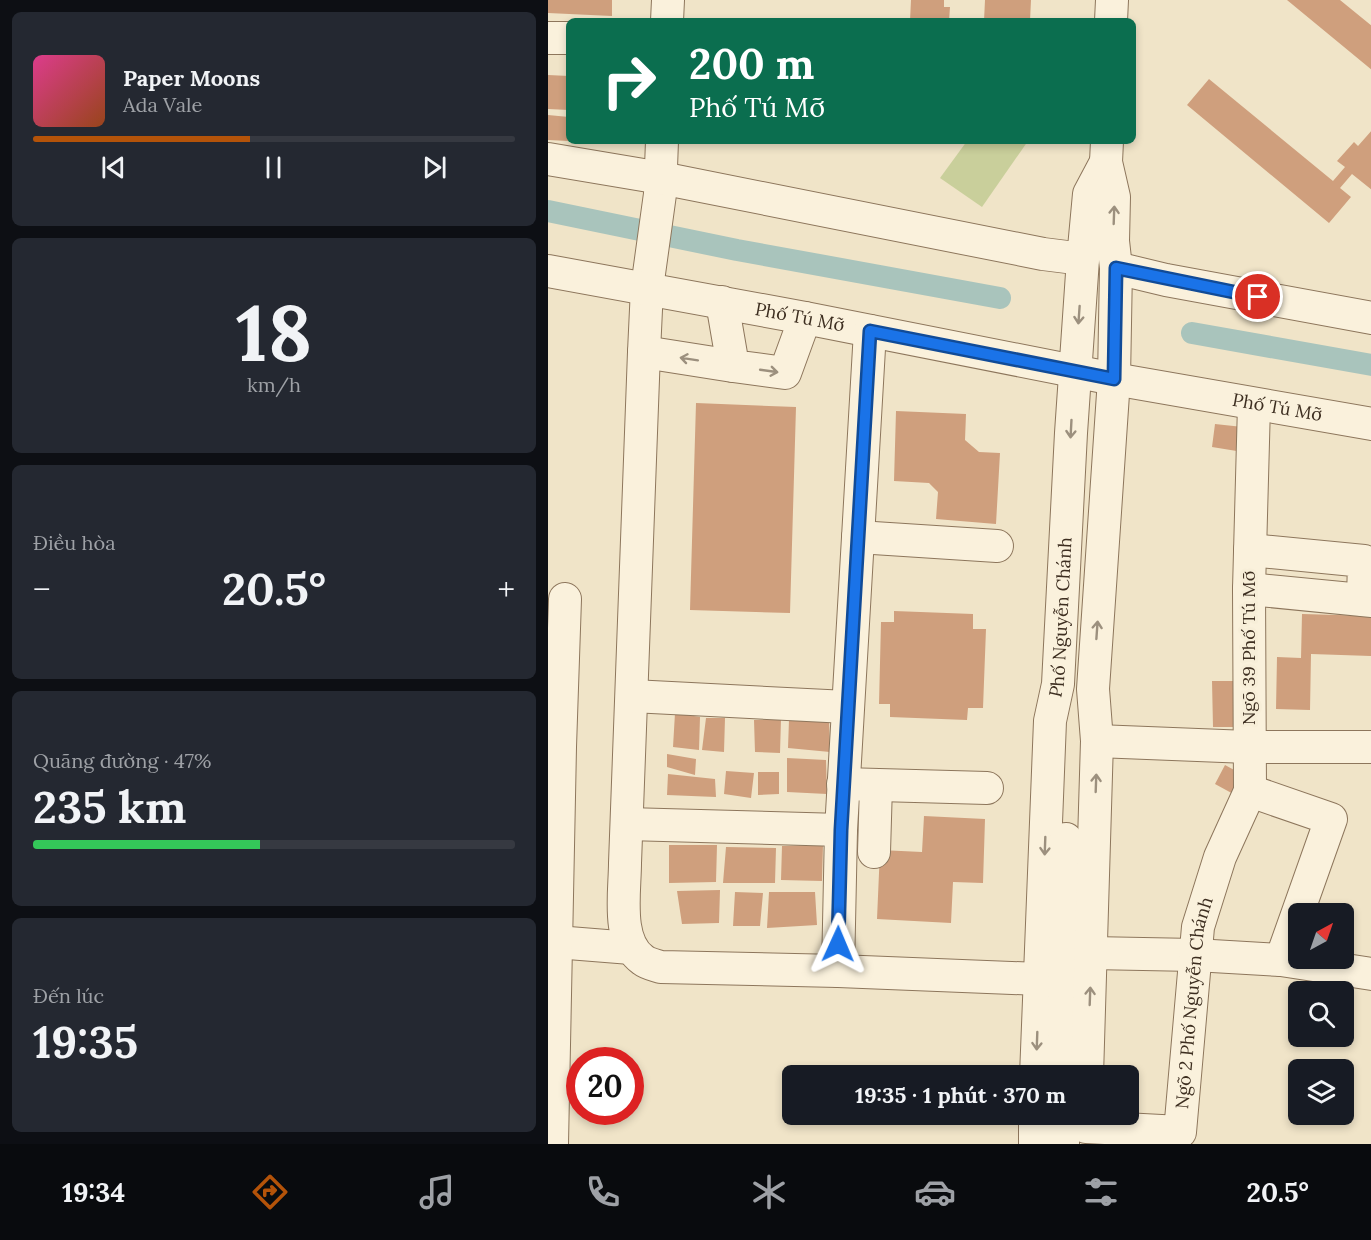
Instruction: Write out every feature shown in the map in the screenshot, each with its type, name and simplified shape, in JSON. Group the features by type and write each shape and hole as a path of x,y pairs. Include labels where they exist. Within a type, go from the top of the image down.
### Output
{"street":[{"path":"667,18 668,0"},
{"path":"1111,18 1112,0"},
{"path":"548,38 566,38"},
{"path":"662,144 661,186 649,275 644,352 627,825 625,932 631,948 644,961 661,967 1039,979"},
{"name":"Phố Nguyễn Chánh","path":"1036,1065 1050,722 1058,684 1083,259 1090,194 1107,152"},
{"name":"Phố Nguyễn Chánh","path":"1082,740 1093,689 1114,379 1116,268 1113,241 1114,197 1107,152"},
{"path":"548,159 661,186 1043,254 1083,259"},
{"path":"1116,268 1178,282 1372,318"},
{"name":"Phố Tú Mỡ","path":"548,271 649,275 722,302 1114,379 1372,424"},
{"path":"722,302 733,366"},
{"path":"644,352 785,373 805,318"},
{"path":"838,971 843,784 870,331"},
{"name":"Ngõ 39 Phố Tú Mỡ","path":"1250,791 1249,589 1254,405"},
{"path":"858,537 997,546"},
{"name":"Ngõ 39 Phố Tú Mỡ","path":"1250,550 1364,561 1367,601"},
{"path":"1249,589 1367,601"},
{"path":"551,1130 556,942 554,747 565,599"},
{"path":"1058,684 1082,740 1091,953 1087,1065"},
{"path":"632,696 847,707"},
{"path":"1082,740 1248,747 1372,747"},
{"path":"1065,1065 1082,740"},
{"path":"843,784 987,789"},
{"path":"874,852 876,785"},
{"path":"1250,791 1331,819 1281,960"},
{"name":"Ngõ 2 Phố Nguyễn Chánh","path":"1076,1129 1180,1132 1198,927 1220,857 1250,791"},
{"path":"627,825 841,830"},
{"path":"556,942 631,948"},
{"path":"1091,953 1195,955 1281,960 1372,974"},
{"path":"1035,1125 1035,1144"}],"green space":[{"path":"965,144 1026,144 982,207 940,178"}],"building":[{"path":"548,0 612,0 612,16 548,13"},
{"path":"911,0 944,0 944,7 950,7 949,18 910,18"},
{"path":"985,0 1031,0 1030,18 984,18"},
{"path":"1287,0 1340,0 1372,26 1372,70"},
{"path":"548,75 566,76 566,110 548,109"},
{"path":"1209,79 1333,181 1345,167 1337,161 1354,142 1358,146 1372,130 1372,190 1352,174 1340,188 1351,197 1329,223 1187,105"},
{"path":"548,115 566,117 566,141 548,140"},
{"path":"696,403 796,407 790,613 690,610"},
{"path":"896,411 966,414 965,440 979,452 1000,453 996,524 936,519 938,492 929,483 894,481"},
{"path":"1215,424 1252,428 1249,453 1212,447"},
{"path":"894,611 973,614 973,629 986,629 983,708 968,708 967,720 890,717 890,704 879,704 881,622 894,622"},
{"path":"1302,614 1372,616 1372,656 1311,654 1310,710 1276,709 1277,657 1301,658"},
{"path":"1212,681 1239,681 1240,727 1213,727"},
{"path":"675,713 700,717 699,750 673,747"},
{"path":"706,718 725,718 724,752 702,750"},
{"path":"781,719 780,753 755,752 754,720"},
{"path":"789,720 829,720 830,752 788,748"},
{"path":"667,754 696,759 695,775 667,767"},
{"path":"787,758 826,760 827,794 787,792"},
{"path":"1225,765 1247,777 1237,796 1215,784"},
{"path":"726,771 754,773 751,798 724,794"},
{"path":"758,772 779,772 779,794 758,795"},
{"path":"668,774 715,779 716,797 667,795"},
{"path":"924,816 985,819 983,883 953,882 951,923 877,919 880,850 922,852"},
{"path":"669,845 717,845 716,882 669,883"},
{"path":"823,845 822,881 781,880 782,846"},
{"path":"726,847 776,848 775,883 723,883"},
{"path":"720,890 719,923 682,924 677,891"},
{"path":"735,892 763,893 760,926 733,926"},
{"path":"769,892 815,892 817,925 767,928"}],"waterway":[{"path":"548,211 737,250 1000,298"},
{"path":"1192,333 1372,365"}],"route":[{"path":"838,944 848,686 870,331 1114,379 1116,268 1258,297"}]}
